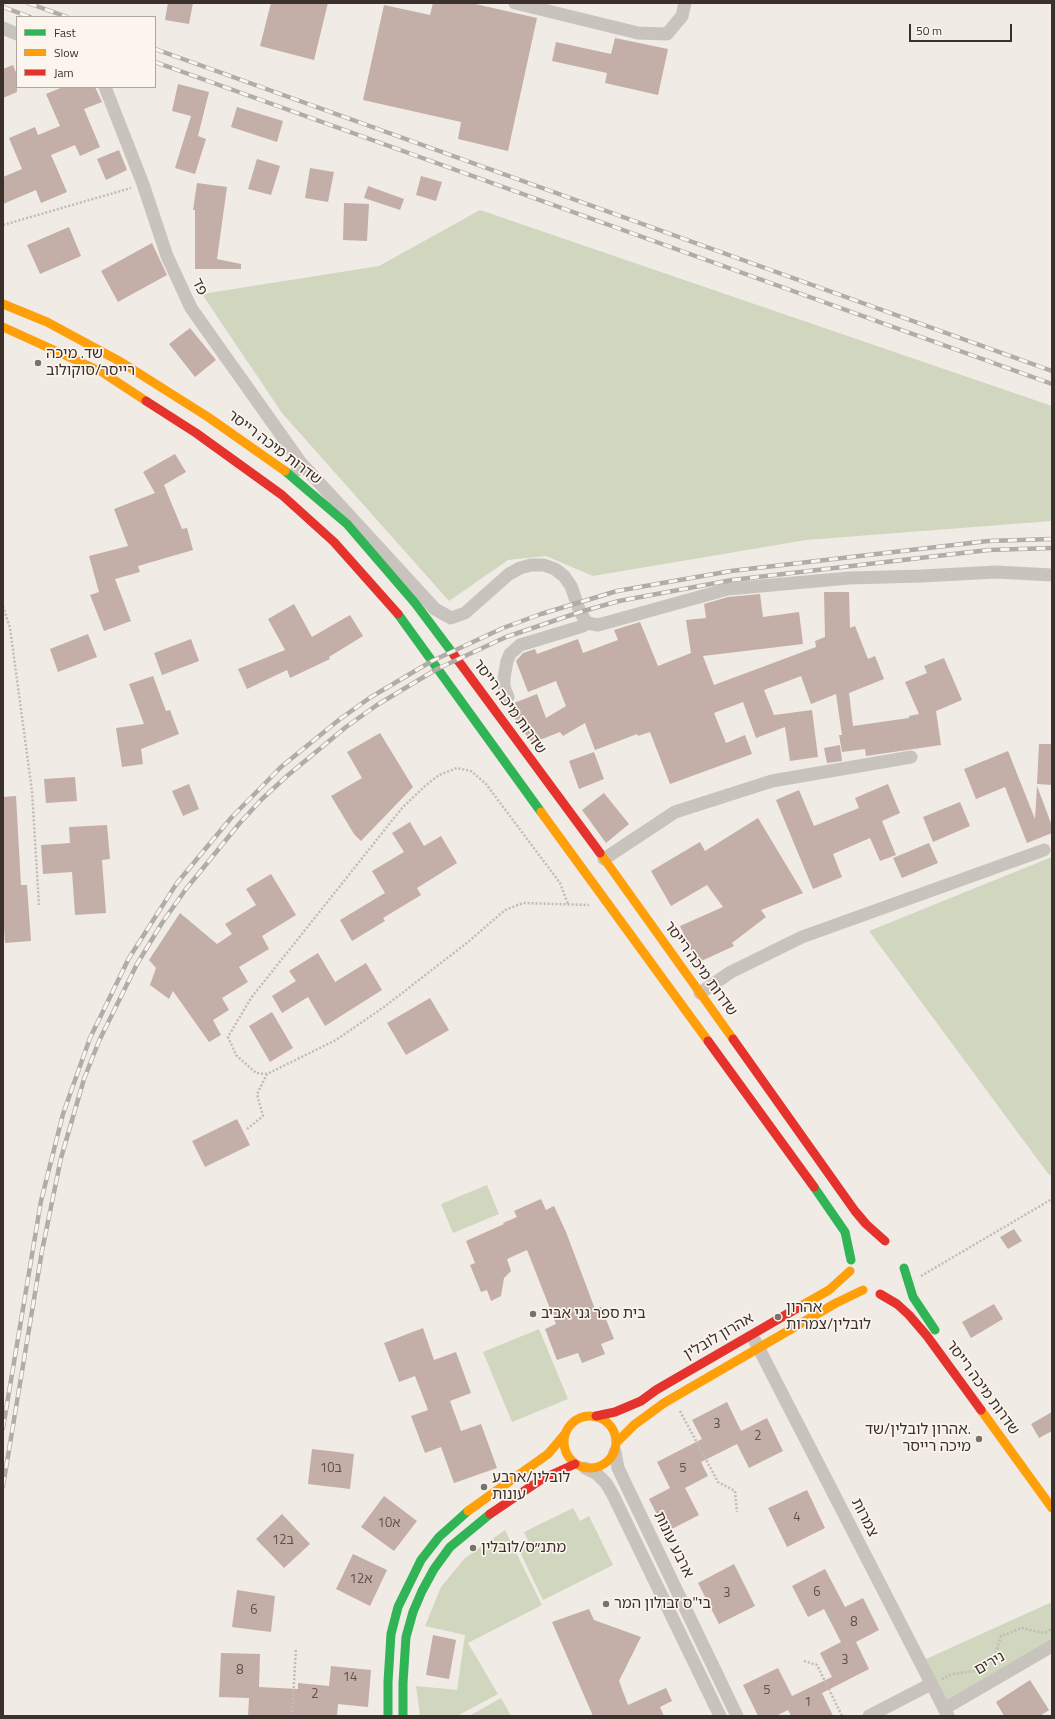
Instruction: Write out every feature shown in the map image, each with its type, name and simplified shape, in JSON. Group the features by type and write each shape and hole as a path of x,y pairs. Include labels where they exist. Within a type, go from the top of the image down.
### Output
{"street":[{"path":"515,3 638,33 667,34 682,16 685,3"},
{"path":"3,28 16,34"},
{"name":"פד","path":"105,88 143,184 167,256 192,308 301,463 435,609 444,615 451,618 465,613 509,574 531,564 544,565 555,569 564,576 571,586 580,612 587,623"},
{"name":"שדרות מיכה רייסר","path":"3,304 46,322 122,362 208,417 293,476 347,524 415,603 604,859 856,1211 866,1224 888,1243 872,1241"},
{"path":"3,327 102,372 182,424 282,495 334,542 400,617 835,1216 845,1232 856,1281"},
{"path":"293,476 301,463"},
{"path":"508,697 504,687 507,661 510,654 520,646 583,626 587,623 598,625 728,589 849,578 996,572 1052,575"},
{"path":"604,859 675,812 772,781 911,757"},
{"path":"700,993 731,972 802,937 1044,850"},
{"path":"851,1260 857,1249"},
{"path":"880,1294 900,1285 903,1263"},
{"name":"שדרות מיכה רייסר","path":"856,1281 871,1293 880,1294 897,1304 909,1315 927,1336 1052,1508"},
{"name":"אהרון לובלין","path":"596,1416 615,1412 641,1401 828,1290 856,1281"},
{"name":"אהרון לובלין","path":"616,1447 634,1425 673,1398 836,1303 856,1281"},
{"name":"שדרות מיכה רייסר","path":"900,1285 913,1297 943,1340"},
{"name":"צמרות","path":"752,1335 946,1713"},
{"path":"388,1716 388,1682 391,1634 398,1607 421,1560 438,1537 453,1523 548,1454 574,1421 588,1415 603,1418 613,1428 616,1447 612,1458 600,1467 580,1466 542,1478 481,1520 450,1547 434,1569 413,1612 406,1637 403,1683 403,1716"},
{"path":"565,1434 565,1450 569,1458 580,1466 597,1474 606,1483 613,1495 720,1716"},
{"name":"ארבע עונות","path":"616,1447 618,1468 737,1716"},
{"name":"נירים","path":"946,1713 1052,1646"},
{"path":"870,1716 931,1684"}],"path":[{"path":"3,225 143,184"},
{"path":"3,606 10,628 32,791 39,905"},
{"path":"568,904 560,883 486,784 471,772 457,768 440,775 425,786 402,808 251,998 228,1037 236,1055 256,1073 267,1074 336,1040 378,1011 468,942 505,910 523,903 610,905"},
{"path":"247,1129 263,1116 257,1094 267,1074"},
{"path":"900,1285 1052,1199"},
{"path":"673,1398 718,1482 736,1491 737,1512"},
{"path":"931,1684 952,1674 975,1671 993,1662 1001,1636 1022,1628 1044,1633 1052,1629"},
{"path":"292,1716 296,1648"},
{"path":"804,1661 817,1665 842,1716"}],"green space":[{"path":"480,210 1052,406 1052,521 806,540 593,576 546,556 508,560 449,601 282,413 202,294 379,266"},
{"path":"1052,857 1052,1174 1049,1175 869,931"},
{"path":"487,1185 499,1214 453,1233 441,1204"},
{"path":"539,1329 568,1399 512,1422 483,1352"},
{"path":"573,1508 580,1521 589,1516 613,1565 543,1600 519,1550 530,1545 524,1532"},
{"path":"505,1530 542,1605 468,1643 498,1694 457,1716 420,1716 416,1686 457,1690 465,1635 425,1626 441,1587 465,1558"},
{"path":"1052,1602 1052,1641 947,1702 926,1659"},
{"path":"501,1698 511,1716 469,1716"}],"building":[{"path":"168,3 193,3 189,24 165,20"},
{"path":"271,3 328,3 314,60 260,46"},
{"path":"433,3 471,3 537,18 508,151 458,139 461,122 363,100 384,5 430,15"},
{"path":"615,38 668,49 658,95 605,83 607,73 552,61 556,42 611,54"},
{"path":"13,65 16,72 17,92 3,98 3,69"},
{"path":"178,84 209,92 198,136 206,139 195,174 175,168 191,116 172,111"},
{"path":"61,88 95,88 102,102 84,109 100,147 80,156 75,145 51,155 67,192 41,203 36,190 3,204 3,177 22,169 9,138 35,127 38,135 60,126 46,94"},
{"path":"237,107 283,121 277,142 231,127"},
{"path":"119,150 127,170 106,180 97,159"},
{"path":"257,159 280,166 271,195 248,189"},
{"path":"310,168 334,172 328,202 305,198"},
{"path":"421,176 442,182 436,201 416,195"},
{"path":"197,183 227,187 217,259 241,264 241,269 195,269 195,210 193,210"},
{"path":"368,186 404,199 400,210 364,198"},
{"path":"344,203 369,204 367,241 343,240"},
{"path":"69,227 81,256 40,274 27,245"},
{"path":"152,243 167,275 118,302 101,271"},
{"path":"190,328 216,360 195,377 169,344"},
{"path":"175,454 186,472 164,485 182,529 187,528 193,550 138,566 140,572 115,579 131,621 104,631 90,595 99,592 89,556 128,546 114,509 155,493 143,472"},
{"path":"824,592 849,592 850,628 855,626 868,659 875,656 884,679 849,693 853,726 909,718 909,716 919,714 905,682 927,673 924,666 944,658 962,700 936,711 941,745 866,756 865,749 842,752 839,735 842,735 836,694 811,704 801,676 764,690 774,715 812,710 818,757 790,761 785,727 756,738 743,702 714,713 726,743 745,735 752,754 670,784 650,732 638,736 637,734 595,750 585,723 563,736 560,732 532,743 515,720 509,705 537,694 546,718 566,706 556,681 528,692 516,661 523,653 535,649 537,654 578,639 583,653 618,640 614,630 640,622 658,666 691,653 686,620 706,618 704,604 728,597 760,594 763,617 799,612 803,644 703,656 714,685 816,647 815,641 825,637"},
{"path":"294,604 312,637 350,615 363,636 329,657 330,659 290,678 287,670 247,689 238,669 285,650 268,619"},
{"path":"88,634 97,657 58,672 50,649"},
{"path":"191,639 199,661 162,675 154,653"},
{"path":"153,676 166,711 170,710 179,734 141,749 143,764 122,767 116,728 144,724 129,684"},
{"path":"380,733 413,787 361,841 354,834 331,796 362,778 347,752"},
{"path":"1039,744 1052,744 1052,785 1037,784"},
{"path":"840,745 842,761 827,763 824,748"},
{"path":"1008,751 1035,819 1037,786 1052,826 1052,833 1027,843 1005,787 976,799 964,769"},
{"path":"594,752 604,779 579,789 569,761"},
{"path":"75,777 77,801 46,803 44,779"},
{"path":"189,784 199,809 183,816 172,791"},
{"path":"888,784 900,813 882,821 896,855 880,861 870,838 833,854 842,877 813,889 776,800 799,790 814,826 859,808 855,798"},
{"path":"604,793 629,824 606,843 582,810"},
{"path":"16,796 21,885 27,885 31,941 5,943 3,913 3,797"},
{"path":"960,802 970,826 933,842 923,817"},
{"path":"758,818 803,893 761,910 766,917 732,943 734,946 697,963 680,926 723,907 707,885 671,906 651,871 700,842 705,851"},
{"path":"410,822 424,846 441,836 457,863 417,888 421,895 383,918 385,921 352,941 340,920 385,893 372,871 404,852 392,833"},
{"path":"107,825 110,859 102,860 106,913 75,915 72,872 43,874 41,845 70,843 69,827"},
{"path":"929,843 938,863 902,878 893,858"},
{"path":"271,874 296,915 262,936 269,949 239,967 248,982 222,998 229,1010 213,1020 221,1035 209,1042 173,991 169,999 150,985 156,968 149,960 180,913 217,944 232,934 225,924 256,905 246,889"},
{"path":"318,953 335,982 366,963 382,990 325,1026 308,997 282,1013 272,996 296,981 289,971"},
{"path":"430,998 449,1030 406,1055 387,1023"},
{"path":"272,1012 293,1048 270,1062 249,1026"},
{"path":"237,1119 250,1145 205,1167 192,1141"},
{"path":"541,1199 546,1210 554,1206 566,1232 595,1309 601,1307 614,1339 601,1344 605,1354 582,1363 578,1353 557,1360 545,1329 556,1324 527,1250 507,1259 511,1271 504,1278 501,1296 491,1301 487,1290 481,1292 470,1265 475,1263 466,1241 517,1217 514,1211"},
{"path":"1014,1229 1022,1241 1008,1249 1000,1237"},
{"path":"994,1304 1003,1319 971,1338 962,1322"},
{"path":"423,1328 434,1360 456,1352 471,1393 450,1401 461,1431 481,1424 497,1468 454,1483 441,1447 425,1453 411,1416 428,1410 415,1376 399,1382 384,1343"},
{"path":"727,1402 741,1431 767,1418 783,1451 749,1468 737,1444 701,1462 708,1476 685,1488 699,1515 666,1532 649,1499 670,1488 657,1462 702,1439 692,1420"},
{"path":"1052,1412 1052,1431 1039,1438 1031,1424"},
{"path":"312,1449 354,1454 350,1489 308,1484"},
{"path":"807,1490 825,1528 787,1547 768,1508"},
{"path":"384,1496 417,1521 394,1551 361,1527"},
{"path":"282,1514 310,1544 284,1568 256,1539"},
{"path":"353,1554 387,1570 370,1606 336,1589"},
{"path":"734,1564 755,1606 719,1624 698,1583"},
{"path":"825,1569 845,1607 863,1598 879,1630 856,1642 869,1669 822,1693 833,1716 791,1716 788,1710 776,1716 758,1716 743,1685 778,1668 792,1696 832,1677 820,1653 841,1642 824,1609 808,1617 792,1586"},
{"path":"237,1590 275,1596 271,1632 232,1627"},
{"path":"589,1609 594,1620 641,1637 619,1681 628,1705 666,1688 672,1701 660,1707 664,1716 593,1716 552,1622"},
{"path":"433,1635 456,1640 449,1679 426,1675"},
{"path":"221,1653 260,1654 259,1687 298,1689 298,1683 329,1686 331,1666 371,1670 368,1707 338,1704 337,1716 248,1716 249,1698 219,1697"},
{"path":"1030,1680 1049,1710 1040,1716 1004,1716 996,1702"}],"railway":[{"path":"28,3 64,16"},
{"path":"3,7 27,16"},
{"path":"156,49 1052,371"},
{"path":"156,62 1052,384"},
{"path":"3,1428 41,1201 63,1114 90,1038 129,958 177,883 231,818 281,767 340,719 371,697 432,661 503,628 541,614 617,591 731,571 988,541 1052,539"},
{"path":"3,1486 42,1251 61,1158 84,1079 99,1041 137,964 162,923 186,889 239,824 262,799 287,776 346,727 377,705 437,669 506,637 580,612 619,601 732,580 988,550 1052,548"}],"traffic: fast":[{"path":"285,471 347,524 415,603 454,655"},
{"path":"398,614 541,812"},
{"path":"814,1187 845,1232 851,1260"},
{"path":"904,1268 913,1297 935,1330"},
{"path":"388,1716 388,1682 391,1634 398,1607 421,1560 439,1537 468,1511"},
{"path":"403,1716 403,1683 406,1637 413,1612 422,1591 434,1569 450,1547 490,1514"}],"traffic: slow":[{"path":"3,304 47,322 121,362 208,417 285,471"},
{"path":"3,327 102,372 146,401"},
{"path":"541,812 708,1041"},
{"path":"600,853 733,1039"},
{"path":"801,1306 829,1290 850,1271"},
{"path":"617,1442 634,1425 664,1403 836,1303 863,1290"},
{"path":"981,1410 1052,1508"},
{"path":"585,1416 595,1416 609,1423 616,1437 616,1442 616,1447 609,1461 595,1468 585,1468 575,1464 568,1457 564,1447 564,1437 568,1427 575,1420 585,1416"},
{"path":"468,1511 548,1454 565,1434"}],"traffic: jam":[{"path":"146,401 196,433 282,495 334,542 398,614"},
{"path":"454,655 600,853"},
{"path":"733,1039 855,1211 866,1224 885,1241"},
{"path":"708,1041 814,1187"},
{"path":"880,1294 897,1304 909,1315 927,1336 981,1410"},
{"path":"596,1416 615,1412 641,1401 656,1390 801,1306"},
{"path":"490,1514 542,1479 575,1464"}],"place":[{"name":"שד. מיכה רייסר/סוקולוב","path":"38,363"},
{"name":"בית ספר גני אביב","path":"533,1314"},
{"name":"אהרון לובלין/צמרות","path":"778,1317"},
{"name":"אהרון לובלין/שד. מיכה רייסר","path":"979,1439"},
{"name":"לובלין/ארבע עונות","path":"484,1487"},
{"name":"מתנ״ס/לובלין","path":"473,1548"},
{"name":"בי\"ס זבולון המר","path":"606,1604"}]}
